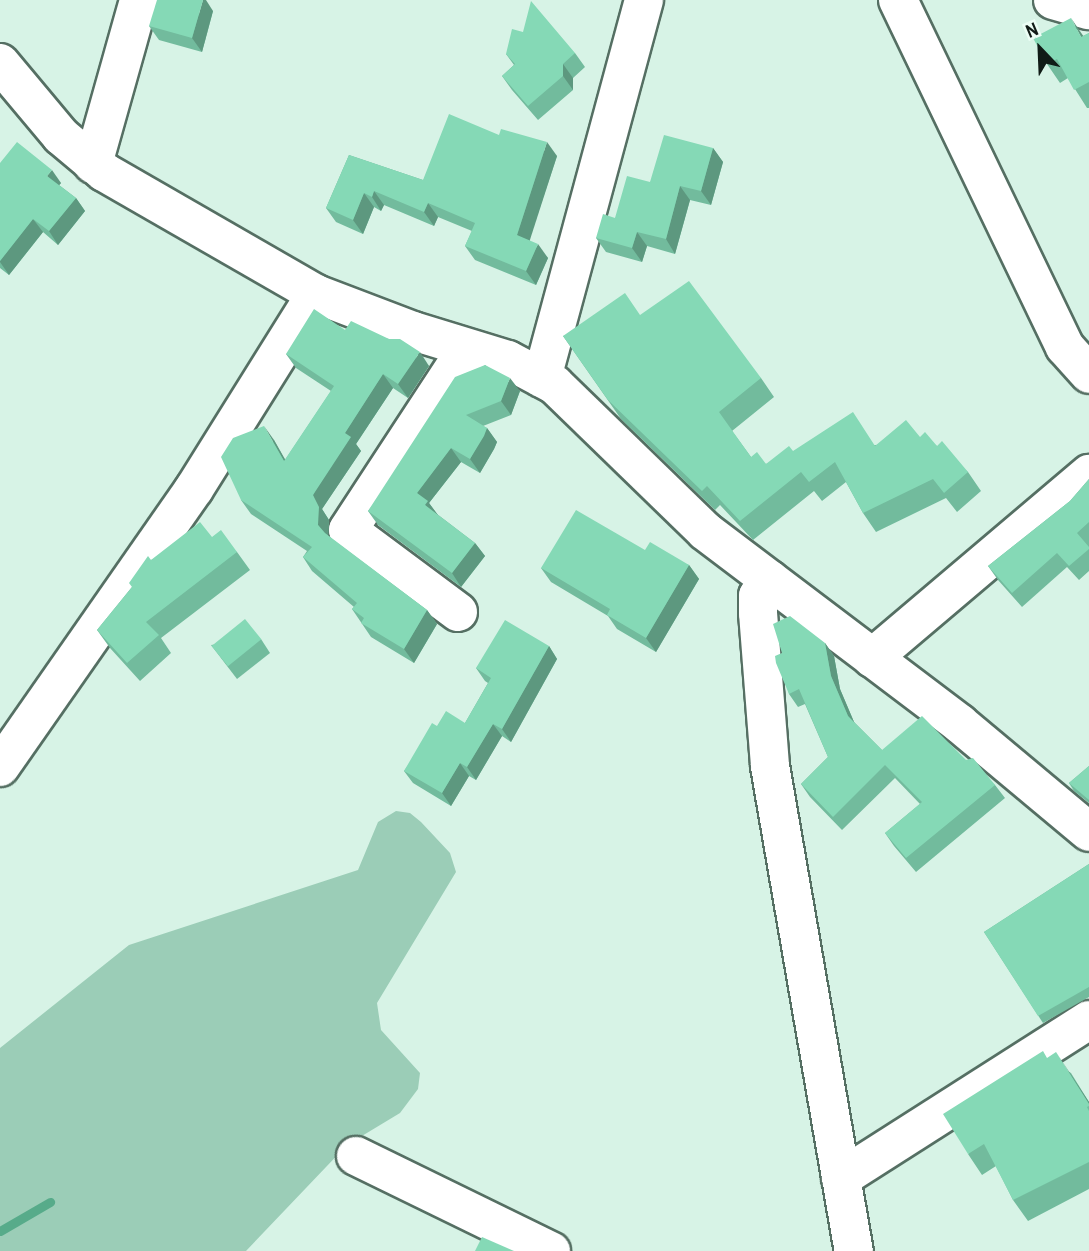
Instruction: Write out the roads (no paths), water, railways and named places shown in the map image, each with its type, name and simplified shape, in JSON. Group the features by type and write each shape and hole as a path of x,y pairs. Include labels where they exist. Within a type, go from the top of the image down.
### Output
{"street":[{"path":"93,164 139,0"},
{"path":"542,377 644,0"},
{"path":"898,0 1065,347 1089,374"},
{"path":"1053,0 1089,10"},
{"path":"0,63 61,136 93,164 316,293 542,377 574,403 678,508 872,658 1089,832"},
{"path":"0,767 194,489 316,293"},
{"path":"458,612 348,530 467,348"},
{"path":"872,658 1089,474"},
{"path":"770,580 758,596 758,613 771,766 854,1251"},
{"path":"841,1178 1089,1020"},
{"path":"356,1156 551,1251"}],"waterway":[{"path":"0,1231 50,1202"}]}
